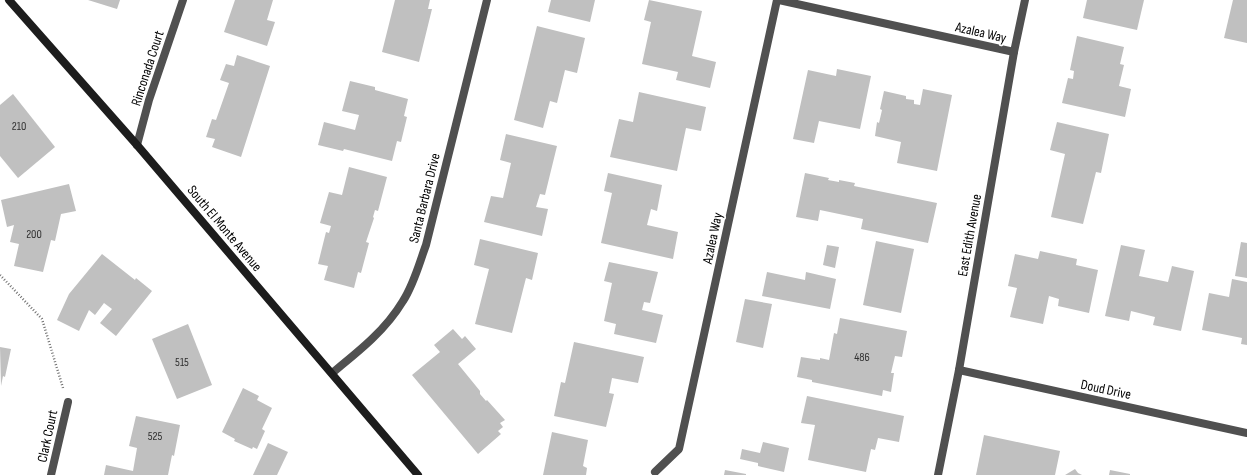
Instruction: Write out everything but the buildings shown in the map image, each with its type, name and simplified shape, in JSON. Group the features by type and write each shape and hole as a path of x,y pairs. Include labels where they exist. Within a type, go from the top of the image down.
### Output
{"main road":[{"name":"South El Monte Avenue","path":"9,0 137,144 418,475"}],"street":[{"name":"Rinconada Court","path":"137,144 183,0"},
{"name":"Santa Barbara Drive","path":"332,373 364,348 386,325 403,302 415,277 426,245 487,0"},
{"name":"Azalea Way","path":"655,472 679,449 778,0 1014,52"},
{"name":"East Edith Avenue","path":"938,475 959,370 1014,52 1025,0"},
{"name":"Doud Drive","path":"959,370 1247,432"},
{"name":"Clark Court","path":"51,475 68,402"}],"path":[{"path":"0,275 42,319 68,402"}]}
